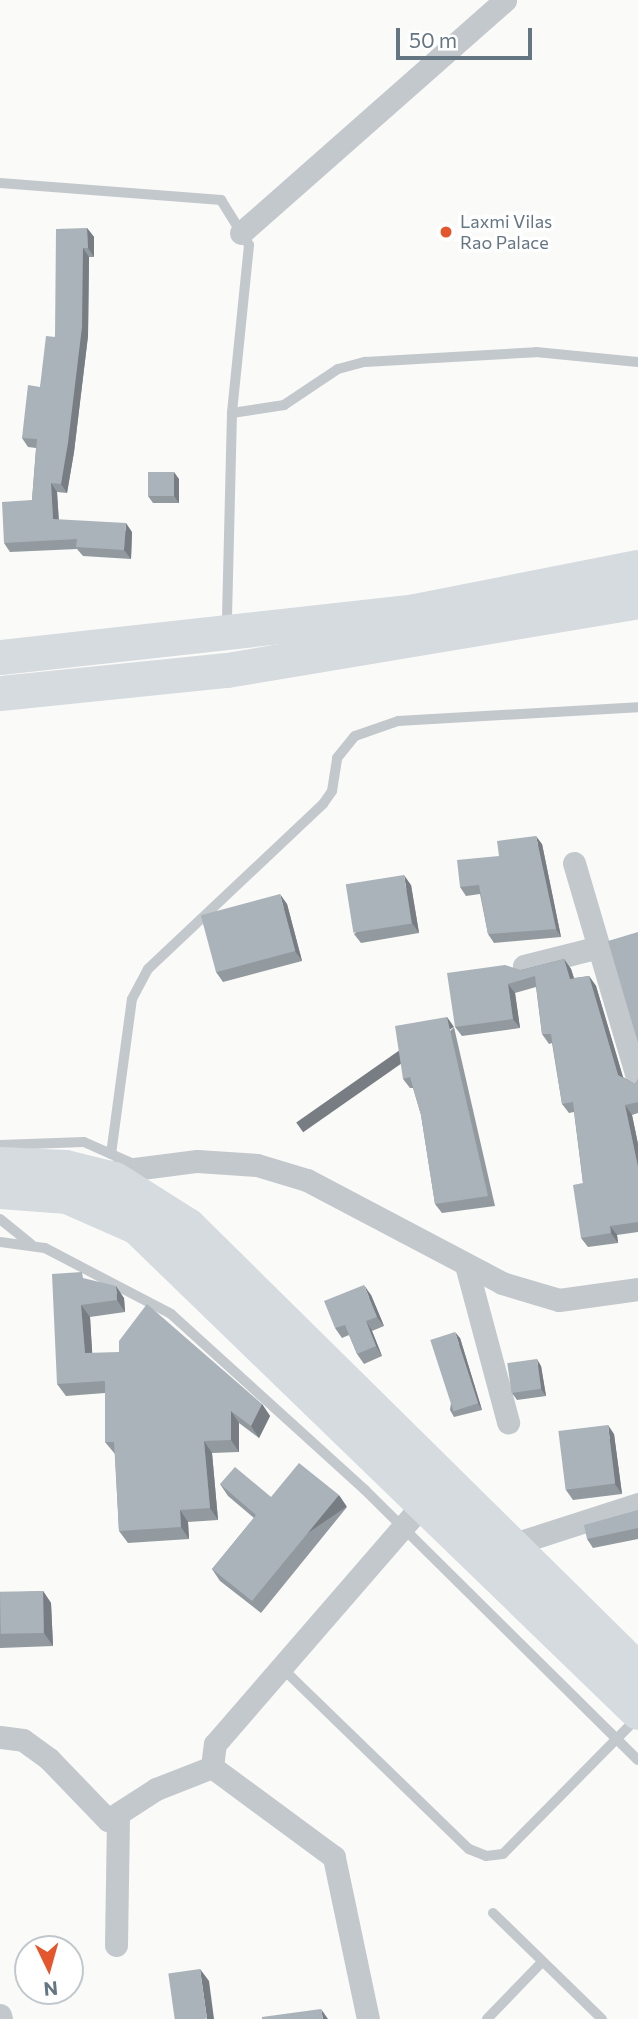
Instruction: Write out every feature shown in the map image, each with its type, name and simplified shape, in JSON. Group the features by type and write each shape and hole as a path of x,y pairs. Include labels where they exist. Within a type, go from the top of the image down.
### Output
{"highway":[{"path":"0,1165 90,1175 158,1203 187,1226 638,1671"},
{"path":"0,1191 90,1175"},
{"path":"90,1175 106,1208 156,1243 413,1515 627,1724"}],"main road":[{"path":"0,693 227,653 415,611 638,567"},
{"path":"0,657 227,653 638,601"}],"street":[{"path":"242,233 505,0"},
{"path":"574,863 638,1080"},
{"path":"524,966 599,947"},
{"path":"90,1175 197,1161 257,1165 307,1180 466,1265 559,1300 638,1289"},
{"path":"466,1265 508,1422"},
{"path":"511,1545 638,1504"},
{"path":"212,1767 215,1744 413,1515"},
{"path":"0,1737 23,1740 108,1820 156,1789 212,1767"},
{"path":"212,1767 334,1857 369,2019"},
{"path":"116,1945 118,1816"}],"lane":[{"path":"0,183 220,200 249,245 232,413 227,653"},
{"path":"232,413 284,405 338,369 365,362 536,352 638,362"},
{"path":"90,1175 132,999 148,969 323,804 332,791 337,758 355,736 398,721 638,707"},
{"path":"0,1145 84,1142 90,1175"},
{"path":"0,1219 33,1246 171,1314 413,1515"},
{"path":"0,1242 33,1246"},
{"path":"282,1667 469,1849 486,1856 503,1854 627,1724 638,1717"},
{"path":"627,1724 638,1760"},
{"path":"494,1913 541,1963 602,2019"},
{"path":"486,2019 541,1963"}],"building":[{"path":"87,228 88,248 83,248 82,327 61,484 51,483 53,519 126,523 124,550 76,547 77,539 4,543 2,502 32,500 37,439 22,438 28,385 40,387 46,336 55,337 56,229"},
{"path":"148,472 174,472 174,496 148,496"},
{"path":"536,836 556,929 488,934 479,885 460,887 457,860 499,856 497,841"},
{"path":"404,875 412,923 353,933 346,884"},
{"path":"280,894 295,951 216,972 201,915"},
{"path":"638,932 638,1043 608,941"},
{"path":"564,959 570,979 589,976 618,1075 635,1084 638,1079 638,1102 625,1105 638,1167 638,1222 610,1226 611,1233 581,1238 573,1185 583,1183 573,1102 562,1104 551,1034 542,1034 535,976 508,984 513,1019 455,1027 447,973 505,965 521,970"},
{"path":"447,1017 488,1196 435,1204 421,1115 410,1077 403,1079 395,1026"},
{"path":"82,1272 83,1278 116,1286 117,1300 81,1305 85,1353 119,1352 119,1341 147,1304 262,1404 251,1426 231,1411 231,1440 204,1441 210,1508 180,1510 181,1527 119,1531 114,1442 105,1442 105,1381 57,1384 52,1274"},
{"path":"364,1285 377,1317 366,1321 376,1346 357,1354 345,1325 335,1328 324,1301"},
{"path":"455,1332 478,1403 453,1411 430,1340"},
{"path":"537,1359 541,1389 511,1393 507,1363"},
{"path":"608,1425 615,1484 566,1490 558,1431"},
{"path":"299,1463 339,1495 252,1601 212,1569 256,1515 220,1484 235,1467 271,1497"},
{"path":"638,1510 638,1528 587,1539 584,1525"},
{"path":"43,1591 44,1633 1,1634 0,1592"},
{"path":"200,1969 207,2019 175,2019 168,1973"},
{"path":"321,2009 323,2019 262,2019 262,2017"}],"place":[{"name":"Laxmi Vilas Rao Palace","path":"446,232"}]}
